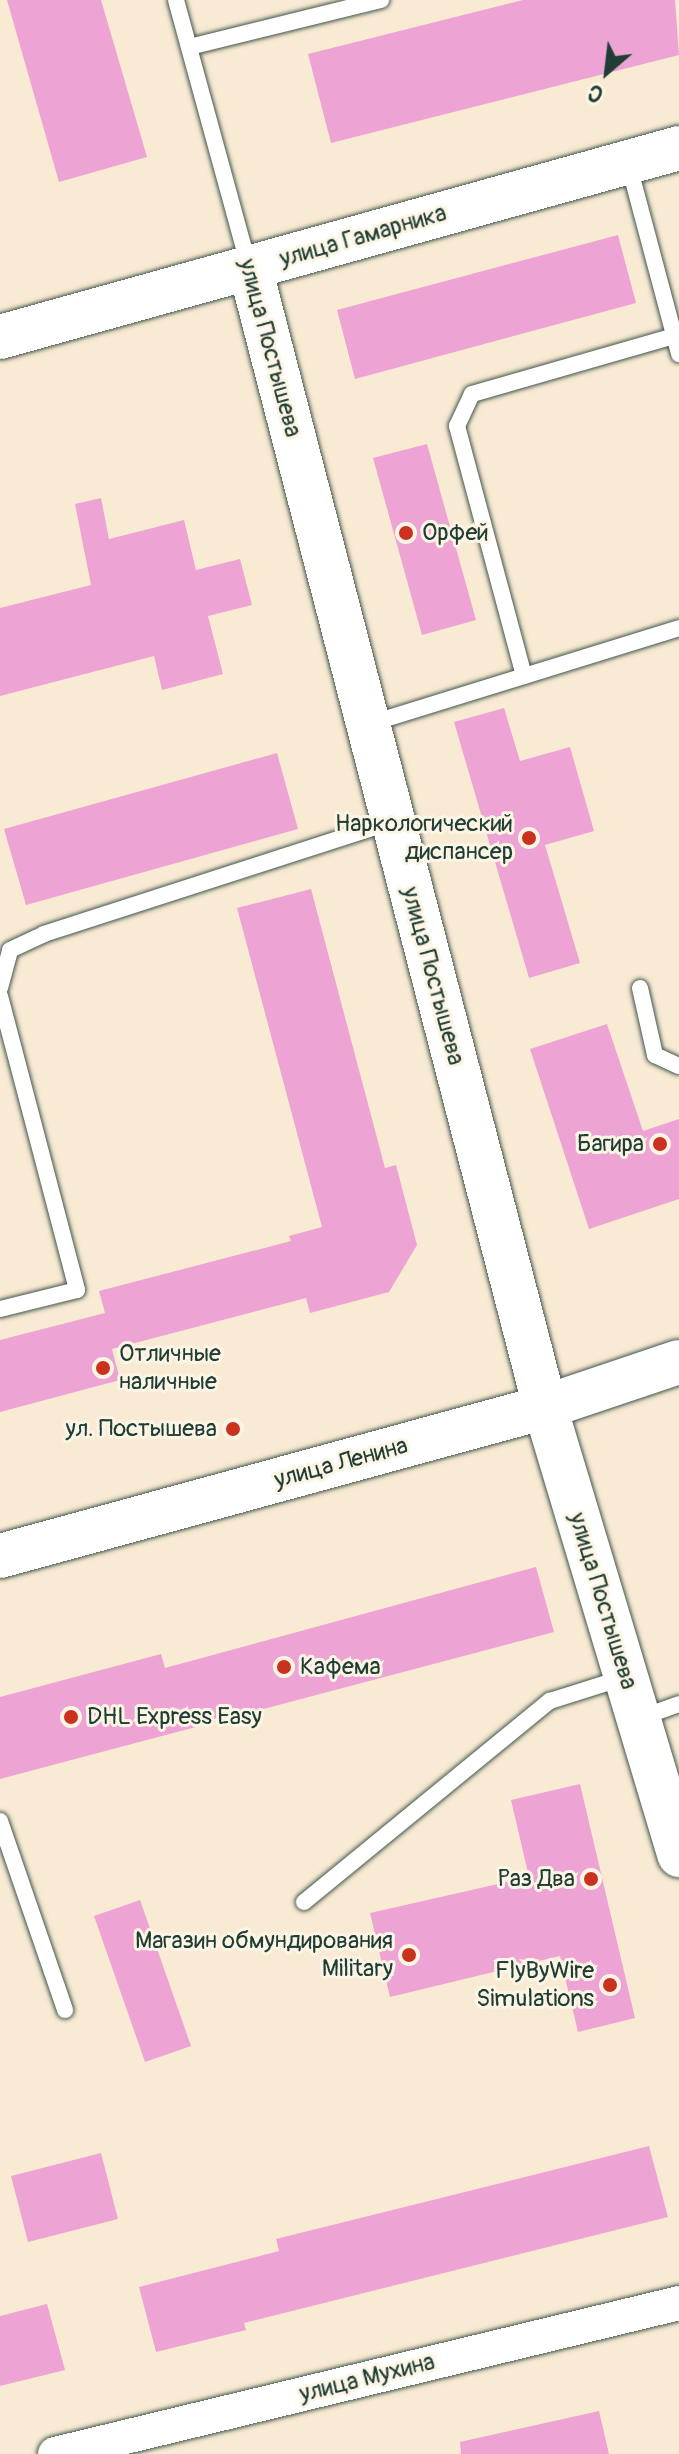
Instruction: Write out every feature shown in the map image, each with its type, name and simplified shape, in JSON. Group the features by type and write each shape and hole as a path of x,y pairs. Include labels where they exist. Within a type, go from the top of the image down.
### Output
{"street":[{"name":"улица Гамарника","path":"0,337 679,148"},
{"name":"улица Постышева","path":"250,268 545,1407 677,1841"},
{"name":"улица Ленина","path":"0,1556 545,1407 679,1362"},
{"name":"улица Мухина","path":"55,2454 679,2303"}],"lane":[{"name":"улица Постышева","path":"176,0 250,268"},
{"path":"189,47 381,0"},
{"path":"628,162 679,354"},
{"path":"524,676 457,426 472,394 674,336"},
{"path":"368,725 679,628"},
{"path":"0,988 10,950 44,934 392,822"},
{"path":"640,988 655,1055 679,1066"},
{"path":"0,996 77,1290 0,1309"},
{"path":"304,1902 550,1701 626,1677"},
{"path":"639,1718 679,1704"},
{"path":"0,1821 65,2010"}],"building":[{"path":"7,0 101,0 147,157 59,182"},
{"path":"523,0 675,0 679,55 331,143 308,54"},
{"path":"618,235 636,303 355,379 337,310"},
{"path":"427,444 476,620 422,635 373,458"},
{"path":"101,498 109,539 184,520 196,570 240,559 252,605 208,616 223,674 162,690 154,656 0,696 0,608 91,585 75,504"},
{"name":"Наркологический диспансер","path":"504,708 520,761 570,747 594,831 545,845 580,963 529,978 454,722"},
{"path":"277,753 298,829 26,905 4,829"},
{"path":"311,889 385,1168 396,1165 417,1245 389,1292 310,1313 306,1298 112,1349 120,1380 0,1412 0,1340 105,1313 99,1291 291,1241 289,1236 322,1227 237,908"},
{"path":"607,1024 643,1131 679,1119 679,1199 589,1229 530,1049"},
{"path":"536,1567 554,1632 0,1779 0,1697 161,1654 165,1668"},
{"path":"580,1784 635,2018 578,2032 560,1956 390,1997 370,1913 529,1877 511,1800"},
{"path":"140,1900 191,2046 145,2062 94,1916"},
{"path":"649,2146 668,2217 244,2323 246,2330 156,2352 139,2287 279,2251 276,2239"},
{"path":"101,2153 118,2219 28,2242 11,2176"},
{"path":"47,2304 65,2370 0,2386 0,2316"},
{"path":"599,2411 609,2454 461,2454 460,2442"}],"place":[{"name":"Орфей","path":"406,533"},
{"name":"Наркологический диспансер","path":"529,838"},
{"name":"Багира","path":"660,1144"},
{"name":"Отличные наличные","path":"103,1368"},
{"name":"ул. Постышева","path":"233,1429"},
{"name":"Кафема","path":"284,1667"},
{"name":"DHL Express Easy","path":"71,1717"},
{"name":"Раз Два","path":"591,1879"},
{"name":"Магазин обмундирования Military","path":"409,1955"},
{"name":"FlyByWire Simulations","path":"610,1985"}]}
